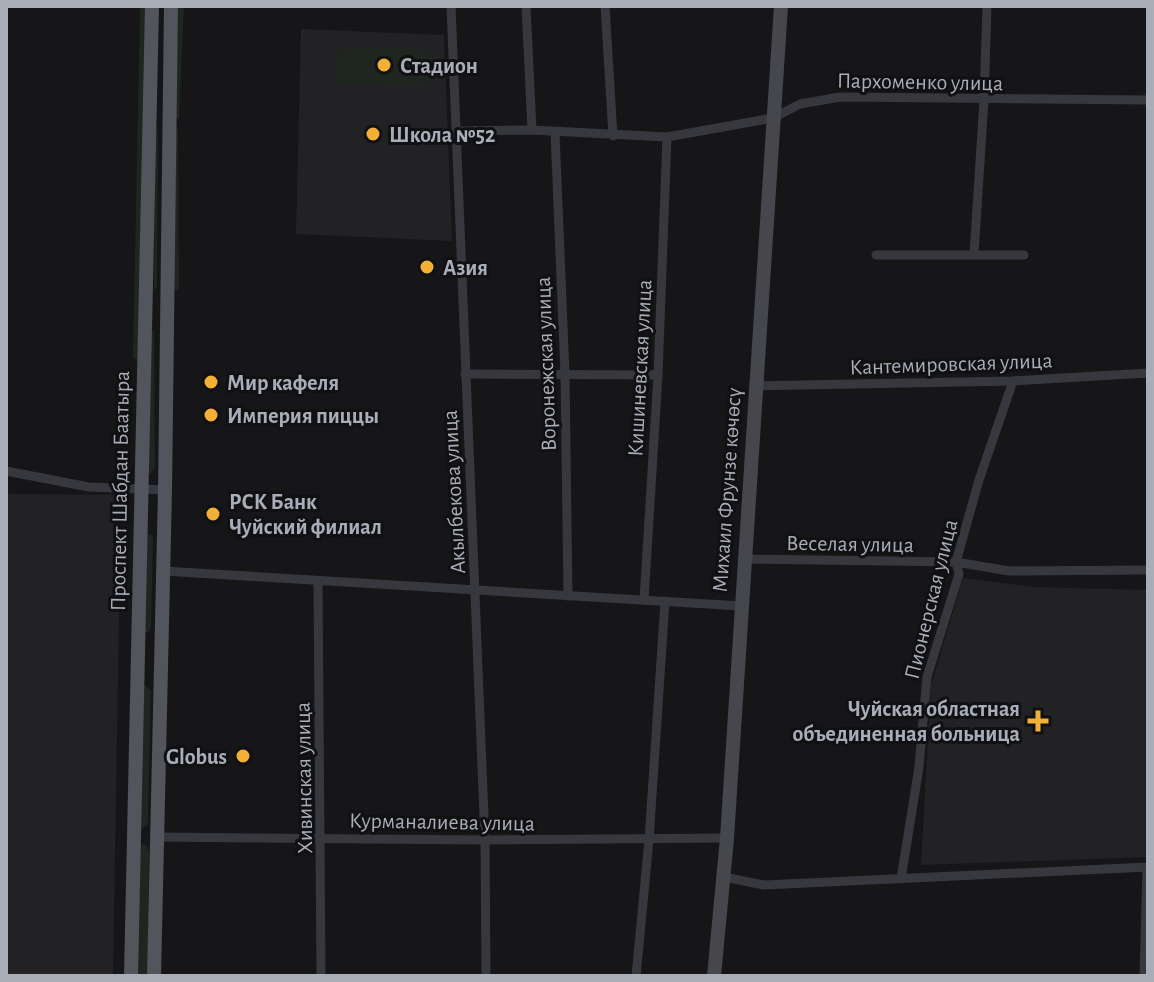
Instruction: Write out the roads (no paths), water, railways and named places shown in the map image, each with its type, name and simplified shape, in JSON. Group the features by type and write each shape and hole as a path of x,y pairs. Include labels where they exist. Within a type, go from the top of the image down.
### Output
{"main road":[{"name":"Проспект Шабдан Баатыра","path":"131,976 152,6"},
{"name":"Проспект Шабдан Баатыра","path":"154,976 165,490 171,6"},
{"name":"Михаил Фрунзе көчөсү","path":"714,976 727,838 781,6"},
{"path":"145,307 167,307"},
{"path":"138,641 162,642"},
{"path":"137,681 160,680"},
{"path":"133,838 157,837"}],"street":[{"name":"Акылбекова улица","path":"451,6 476,590 485,840 486,976"},
{"path":"526,6 532,130"},
{"path":"605,6 613,136"},
{"path":"974,254 987,6"},
{"name":"Пархоменко улица","path":"457,131 532,130 667,137 773,118 800,104 829,98 1148,100"},
{"name":"Воронежская улица","path":"555,132 565,374 568,596"},
{"name":"Кишиневская улица","path":"644,600 658,375 667,137"},
{"path":"876,255 1024,255"},
{"name":"Кантемировская улица","path":"754,386 1013,381 1148,373"},
{"path":"465,374 658,375"},
{"name":"Пионерская улица","path":"901,879 919,767 927,677 959,574 956,562 979,480 1013,381"},
{"path":"6,471 89,487 165,490"},
{"name":"Веселая улица","path":"743,559 956,562 1009,571 1148,570"},
{"path":"163,571 741,606"},
{"name":"Хивинская улица","path":"318,581 321,976"},
{"path":"636,976 649,840 665,601"},
{"name":"Курманалиева улица","path":"157,837 485,840 727,838"},
{"path":"724,877 764,885 1147,867 1144,976"}],"place":[{"name":"Стадион","path":"384,65"},
{"name":"Школа №52","path":"373,134"},
{"name":"Азия","path":"427,267"},
{"name":"Мир кафеля","path":"211,382"},
{"name":"Империя пиццы","path":"211,415"},
{"name":"РСК Банк Чуйский филиал","path":"213,514"},
{"name":"Чуйская областная объединенная больница","path":"1038,721"},
{"name":"Globus","path":"243,756"}]}
